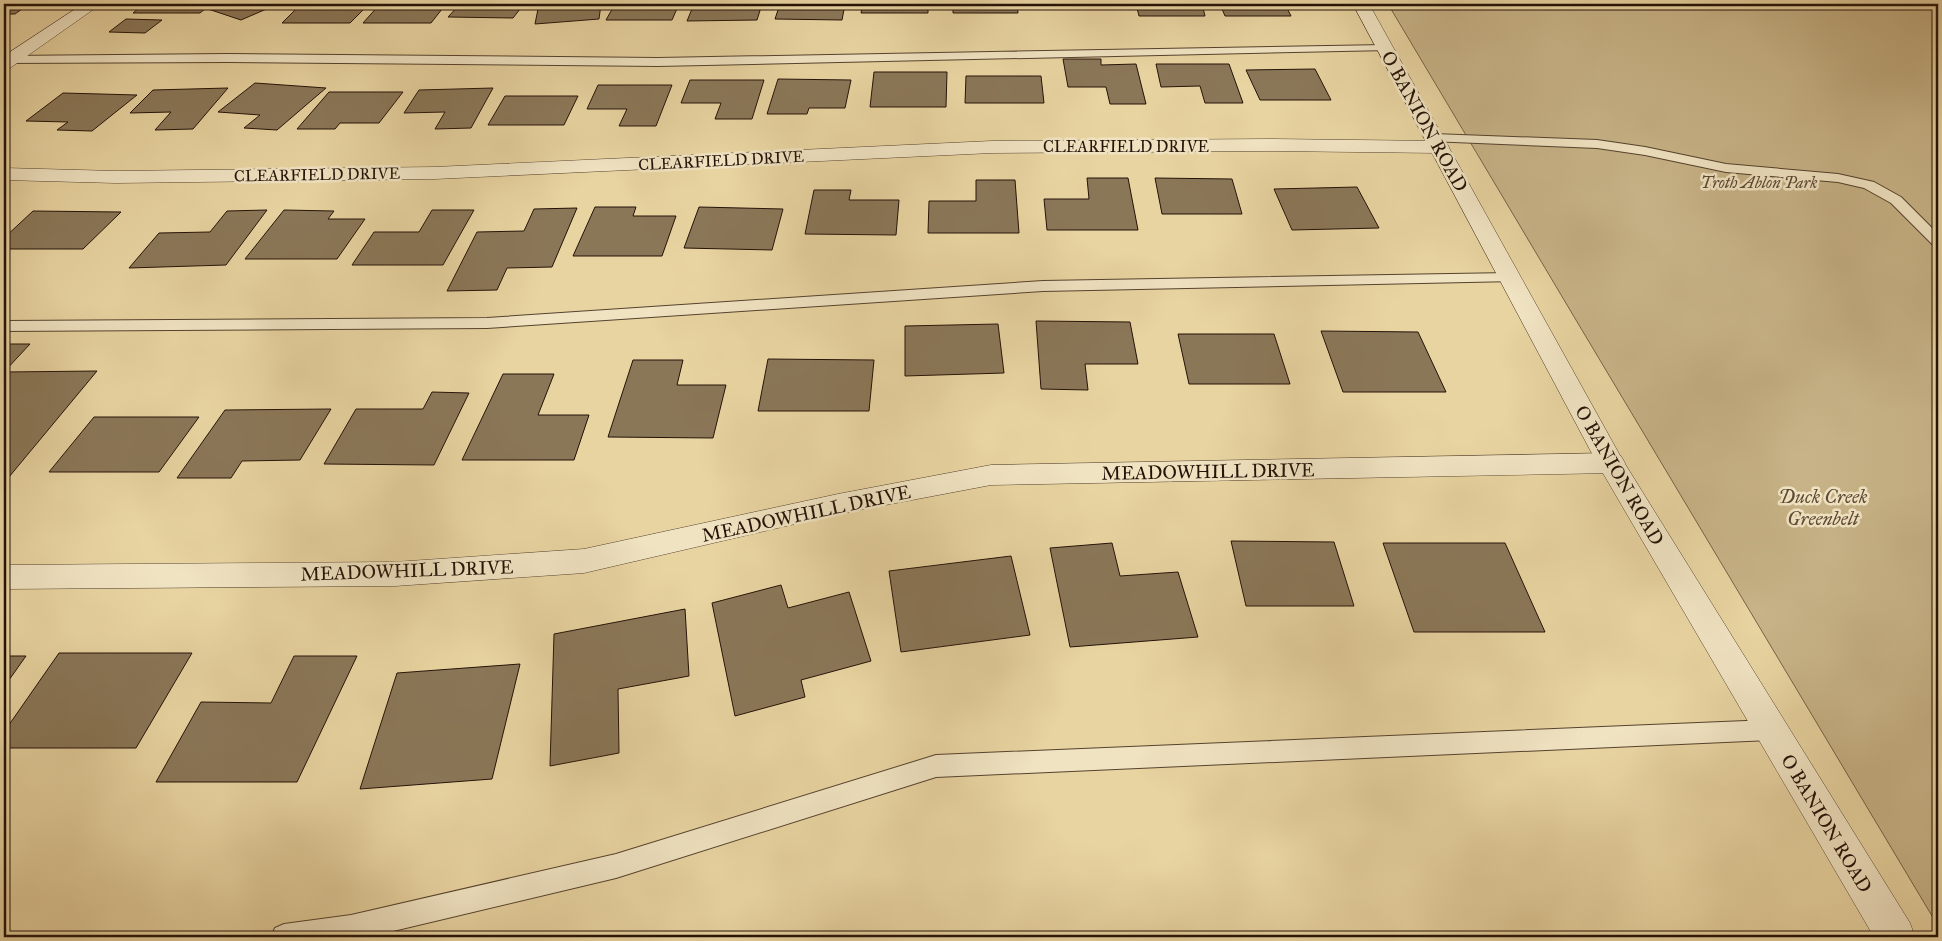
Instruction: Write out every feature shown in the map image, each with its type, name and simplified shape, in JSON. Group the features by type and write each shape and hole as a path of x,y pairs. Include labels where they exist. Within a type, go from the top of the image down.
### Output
{"street":[{"path":"5,61 93,4"},
{"name":"O BANION ROAD","path":"1361,4 1611,463 1896,937"},
{"name":"CLEARFIELD DRIVE","path":"4,174 116,177 435,173 992,146 1437,143"},
{"name":"MEADOWHILL DRIVE","path":"4,577 395,574 584,561 838,504 991,475 1611,463"}],"lane":[{"path":"5,61 228,58 658,62 1385,48"},
{"path":"1437,143 1597,144 1645,151 1726,168 1838,178 1869,185 1896,200 1938,242"},
{"path":"4,326 487,324 1042,286 1510,278"},
{"path":"284,937 350,928 616,866 936,766 1770,730"}],"green space":[{"name":"Troth Ablon Park","path":"1388,4 1938,4 1938,926 1573,315"}],"building":[{"path":"4,4 29,4 15,14 4,14"},
{"path":"144,4 211,4 200,13 133,13"},
{"path":"222,4 278,4 241,20 208,9"},
{"path":"369,4 350,23 282,23 300,5"},
{"path":"446,4 431,23 363,23 379,5"},
{"path":"460,4 524,4 513,18 448,17"},
{"path":"539,4 601,4 599,19 535,24"},
{"path":"615,4 679,4 672,20 606,20"},
{"path":"694,4 762,4 757,20 687,21"},
{"path":"780,4 845,4 842,20 775,19"},
{"path":"863,4 928,4 928,13 861,13"},
{"path":"953,4 1017,4 1018,13 953,13"},
{"path":"1107,4 1107,5 1041,5"},
{"path":"1136,4 1202,4 1205,16 1139,16"},
{"path":"1220,4 1285,4 1291,16 1225,16"},
{"path":"126,19 162,20 145,33 109,32"},
{"path":"1063,59 1101,59 1101,65 1136,64 1146,104 1110,104 1106,87 1068,87"},
{"path":"1156,64 1229,64 1243,103 1205,103 1200,86 1161,87"},
{"path":"1315,69 1331,100 1260,100 1246,70"},
{"path":"874,72 947,72 946,107 870,107"},
{"path":"966,76 1041,76 1044,103 965,103"},
{"path":"778,79 851,80 845,108 809,108 807,114 767,114"},
{"path":"690,80 764,80 752,119 715,119 721,103 681,103"},
{"path":"255,83 326,88 277,130 244,128 260,115 218,112"},
{"path":"598,85 672,85 656,126 619,126 627,109 587,109"},
{"path":"228,88 193,129 155,130 171,112 130,113 153,90"},
{"path":"493,88 471,128 435,129 445,112 404,113 419,90"},
{"path":"329,92 403,92 379,123 340,123 335,129 297,129"},
{"path":"63,93 137,95 92,131 57,130 68,122 26,121"},
{"path":"505,96 578,96 564,125 488,125"},
{"path":"1087,178 1128,178 1138,230 1047,230 1044,199 1089,199"},
{"path":"1155,178 1232,179 1242,214 1162,214"},
{"path":"976,180 1015,180 1019,233 928,233 929,201 976,201"},
{"path":"1357,187 1379,228 1292,230 1274,189"},
{"path":"814,190 851,190 849,200 899,200 896,235 805,234"},
{"path":"595,207 636,207 633,216 676,216 662,256 573,256"},
{"path":"699,207 783,209 772,250 684,248"},
{"path":"577,208 552,267 507,268 497,290 447,291 477,232 524,231 534,209"},
{"path":"267,210 226,265 129,268 159,233 210,232 227,211"},
{"path":"284,210 334,211 328,219 365,219 337,259 245,259"},
{"path":"432,210 474,210 443,265 352,265 374,232 419,232"},
{"path":"33,211 121,212 83,249 4,249 4,238"},
{"path":"1036,321 1130,322 1138,364 1085,364 1088,390 1041,389"},
{"path":"998,324 1004,373 905,376 905,326"},
{"path":"1321,331 1418,332 1446,392 1343,392"},
{"path":"1178,334 1274,334 1290,384 1189,384"},
{"path":"4,344 30,344 4,372"},
{"path":"768,359 874,360 869,411 758,411"},
{"path":"633,360 683,360 677,385 726,385 713,438 608,437"},
{"path":"97,371 9,477 4,477 4,372"},
{"path":"503,374 554,374 538,415 589,415 574,460 462,460"},
{"path":"432,392 469,393 434,465 324,464 356,409 423,409"},
{"path":"331,409 300,460 242,461 231,478 177,478 225,410"},
{"path":"94,417 199,417 159,472 49,472"},
{"path":"1231,541 1334,542 1354,606 1246,606"},
{"path":"1112,543 1120,576 1178,572 1198,637 1070,647 1050,548"},
{"path":"1383,543 1505,543 1545,632 1414,632"},
{"path":"1011,556 1030,635 901,652 889,571"},
{"path":"781,585 788,608 849,592 871,661 801,680 805,697 735,716 712,603"},
{"path":"685,609 689,676 618,689 619,753 550,766 554,634"},
{"path":"59,653 192,653 136,748 4,748 4,732"},
{"path":"4,656 26,656 4,687"},
{"path":"294,656 357,656 297,782 156,782 201,702 271,703"},
{"path":"520,664 492,779 360,789 397,673"}],"park label":[{"name":"Duck Creek Greenbelt","path":"1823,507"}]}
